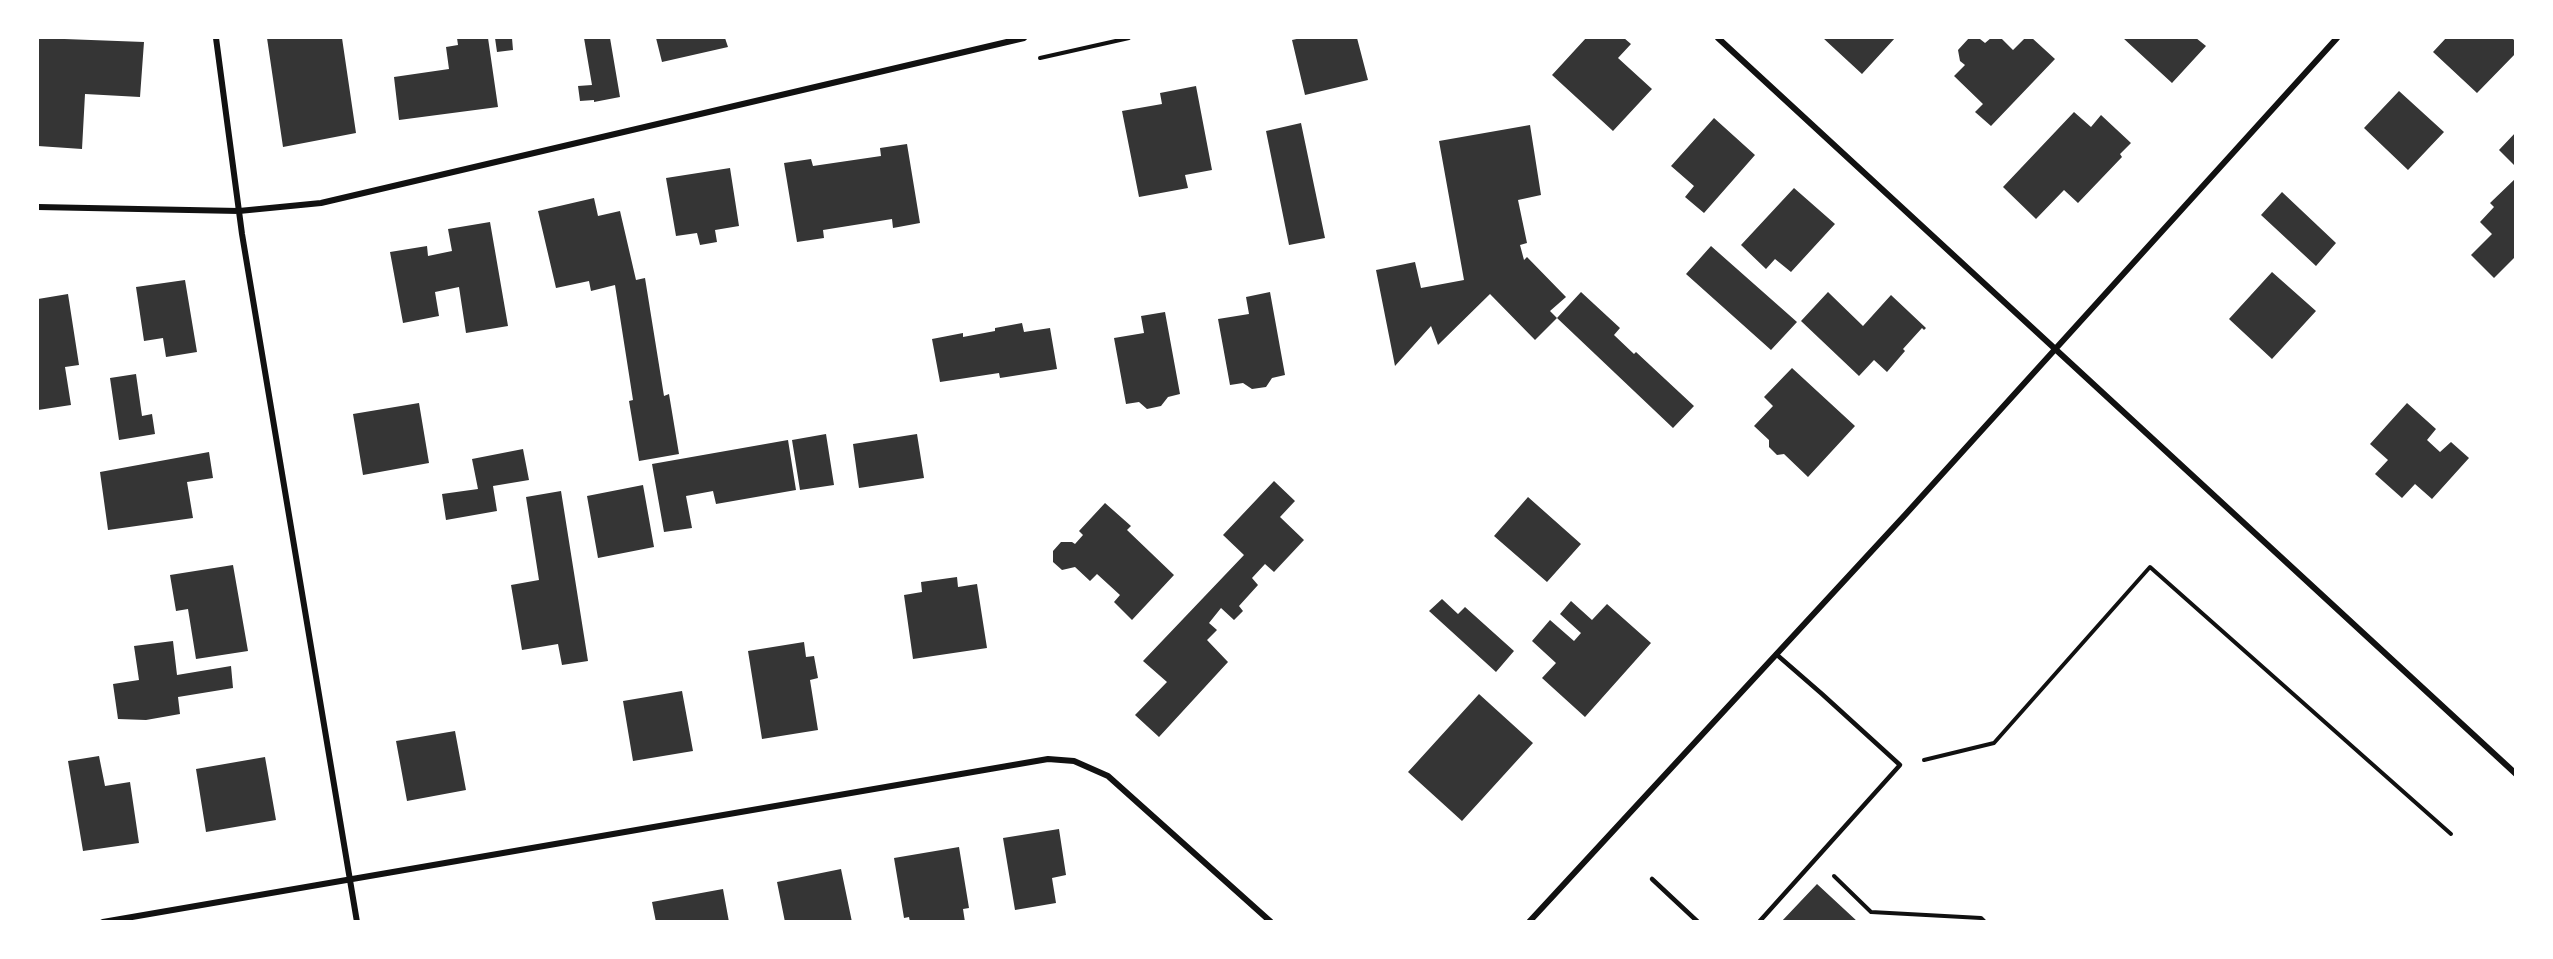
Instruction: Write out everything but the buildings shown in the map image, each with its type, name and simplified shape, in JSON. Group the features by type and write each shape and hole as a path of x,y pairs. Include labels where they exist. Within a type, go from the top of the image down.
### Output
{"street":[{"path":"216,38 239,211 357,921"},
{"path":"38,207 239,211 321,203 1024,38"},
{"path":"1719,38 2516,774"},
{"path":"1529,921 1776,654 2337,38"},
{"path":"103,921 1035,761 1060,759 1089,766 1108,776 1271,921"}],"lane":[{"path":"1759,921 1900,765 1776,654"},
{"path":"1652,879 1698,921"}],"path":[{"path":"1900,765 1994,743 2150,567 2451,834"},
{"path":"1816,858 1871,912 1981,918 1985,921"}]}
